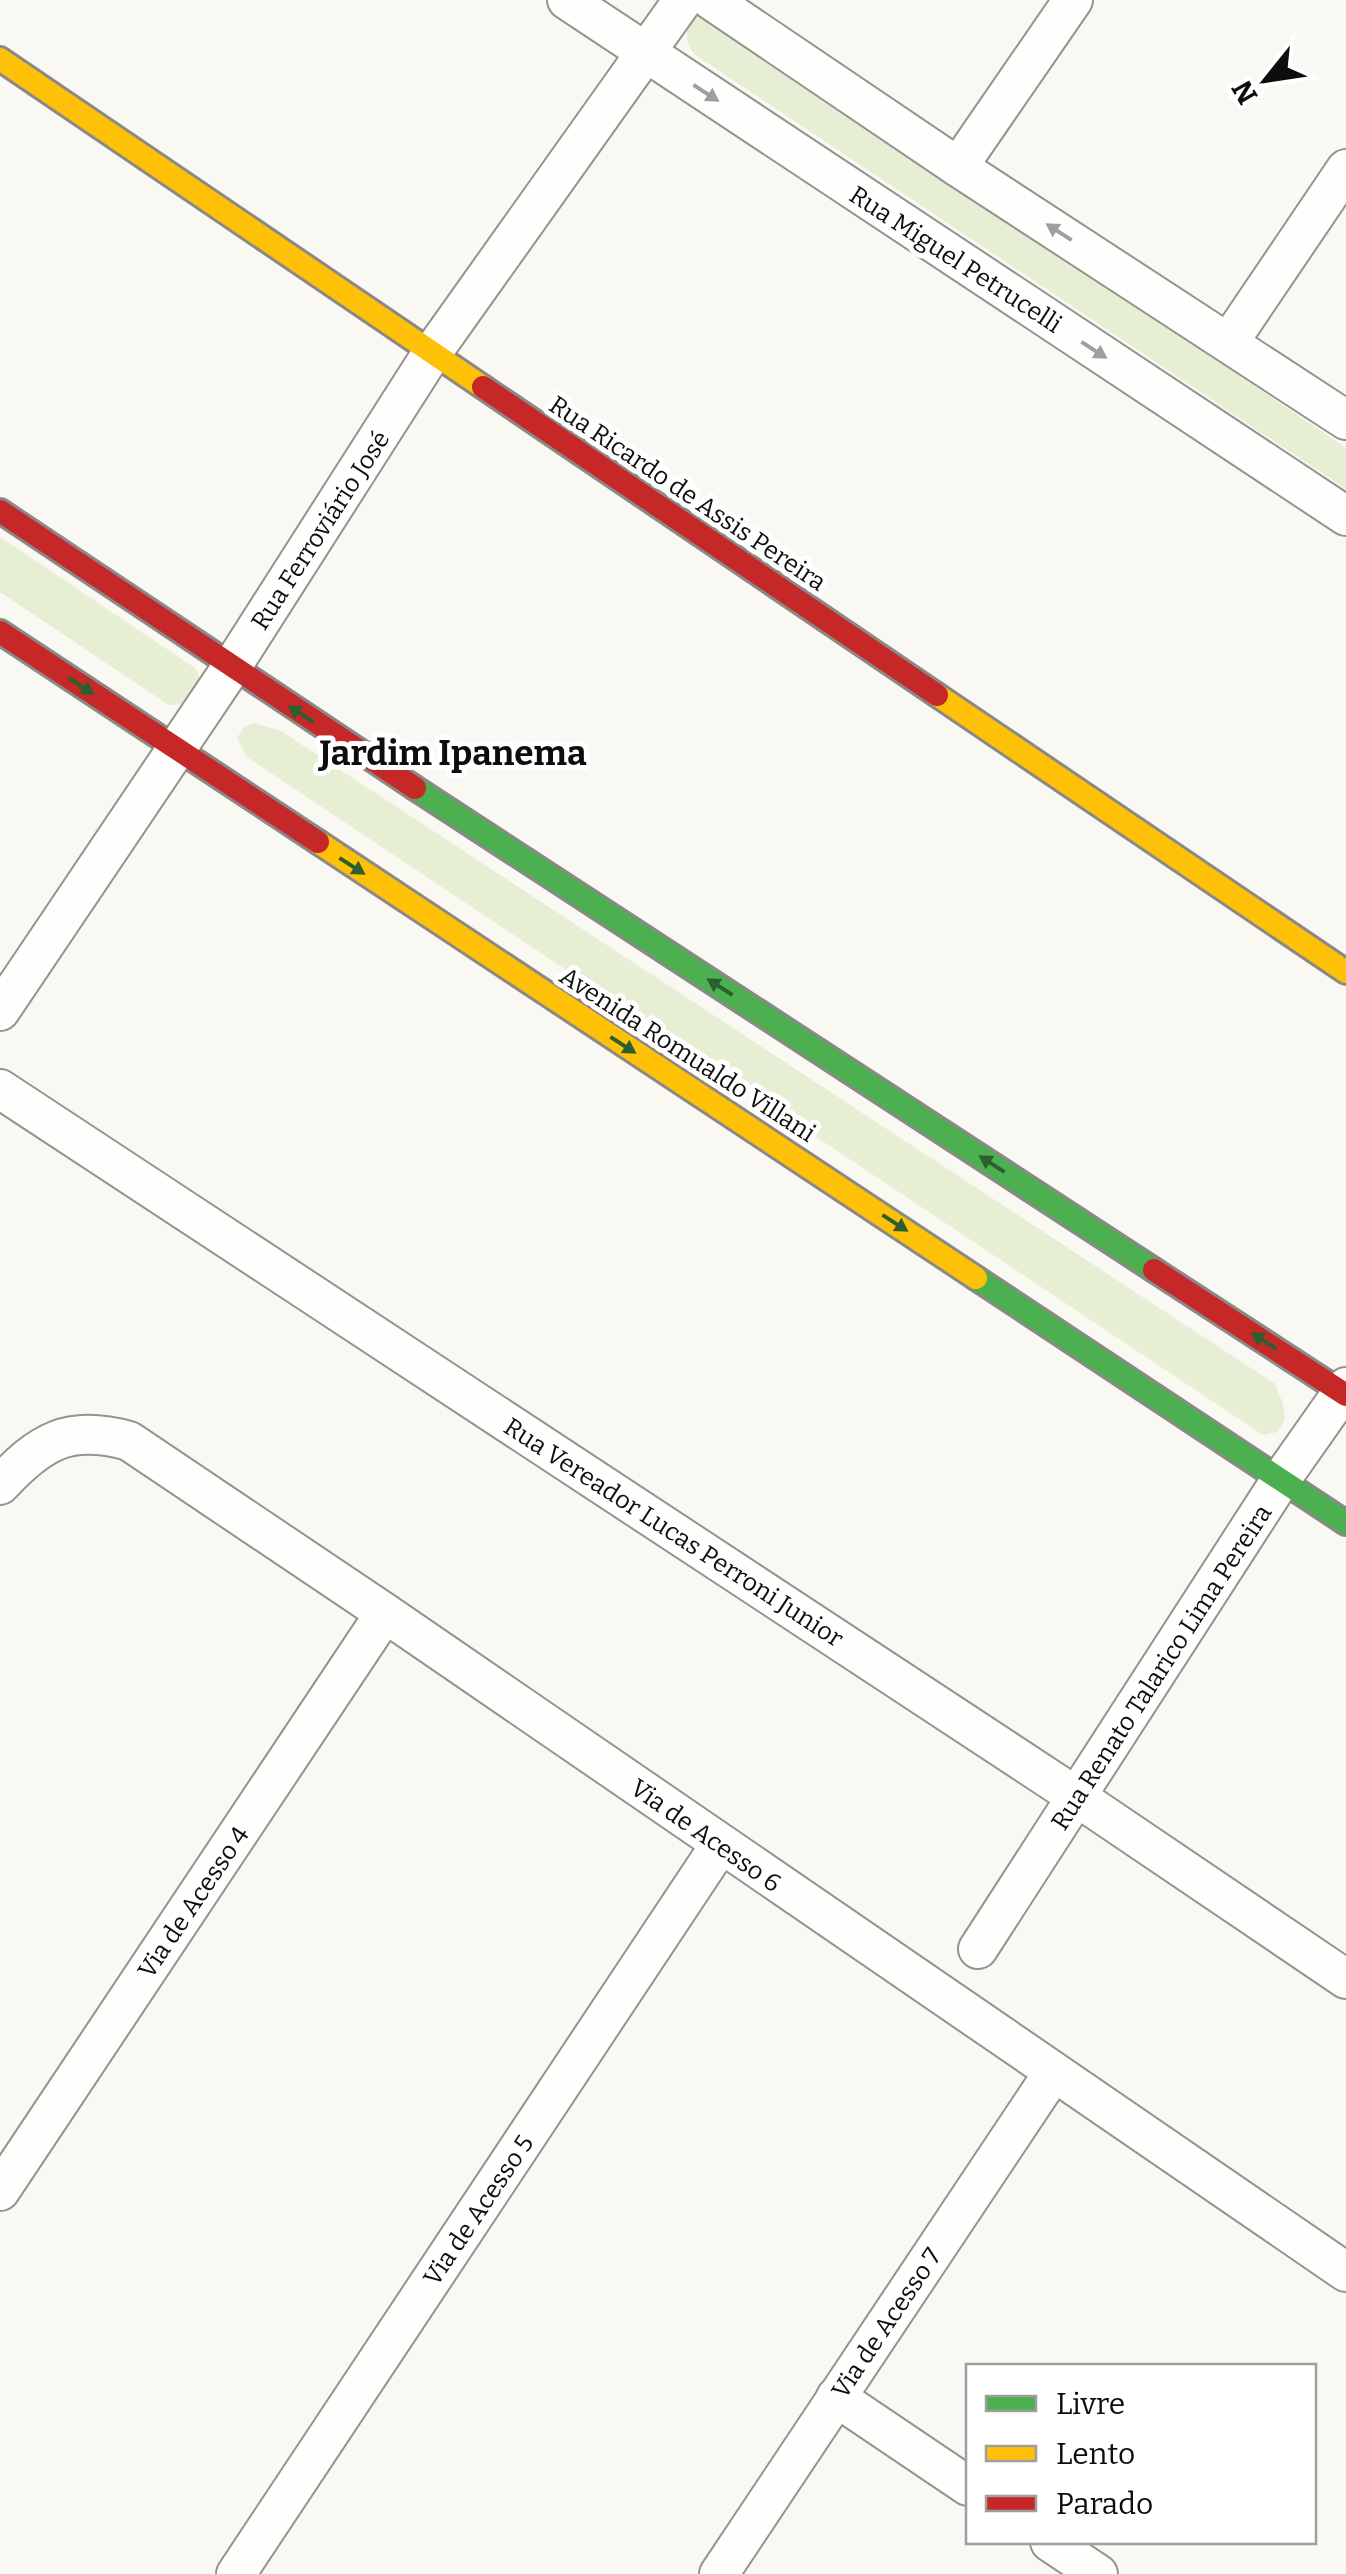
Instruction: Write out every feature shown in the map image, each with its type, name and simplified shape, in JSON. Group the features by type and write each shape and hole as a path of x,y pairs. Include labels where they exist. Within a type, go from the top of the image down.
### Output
{"street":[{"name":"Rua Miguel Petrucelli","path":"567,0 1346,516"},
{"name":"Rua Ferroviário José","path":"0,1011 231,668 432,354 683,0"},
{"path":"711,0 1346,420"},
{"path":"958,166 1073,0"},
{"name":"Rua Ricardo de Assis Pereira","path":"0,60 1346,972"},
{"path":"1229,342 1346,169"},
{"path":"0,510 231,668 1345,1391"},
{"name":"Avenida Romualdo Villani","path":"0,632 1346,1523"},
{"name":"Rua Vereador Lucas Perroni Junior","path":"0,1089 1346,1979"},
{"name":"Rua Renato Talarico Lima Pereira","path":"978,1949 1282,1478 1345,1391"},
{"name":"Via de Acesso 6","path":"0,1485 30,1453 54,1441 84,1434 128,1441 1346,2272"},
{"name":"Via de Acesso 4","path":"0,2191 385,1613"},
{"name":"Via de Acesso 5","path":"236,2574 720,1845"},
{"name":"Via de Acesso 7","path":"720,2574 1052,2073"},
{"path":"836,2397 966,2485"},
{"path":"1053,2544 1098,2574"}],"green space":[{"path":"703,12 1346,448 1346,489 694,54 687,31"},
{"path":"0,537 195,668 204,686 183,704 169,705 0,592"},
{"path":"254,723 281,731 1275,1384 1285,1420 1277,1432 1263,1435 247,757 237,738 244,727"}],"traffic: fast":[{"path":"415,788 1154,1270"},
{"path":"976,1278 1346,1523"}],"traffic: slow":[{"path":"0,59 483,387"},
{"path":"937,695 1346,972"},
{"path":"318,842 976,1278"}],"traffic: jam":[{"path":"483,387 937,695"},
{"path":"0,511 415,788"},
{"path":"0,632 318,842"},
{"path":"1154,1270 1346,1395"}],"district":[{"name":"Jardim Ipanema","path":"453,753"}]}
